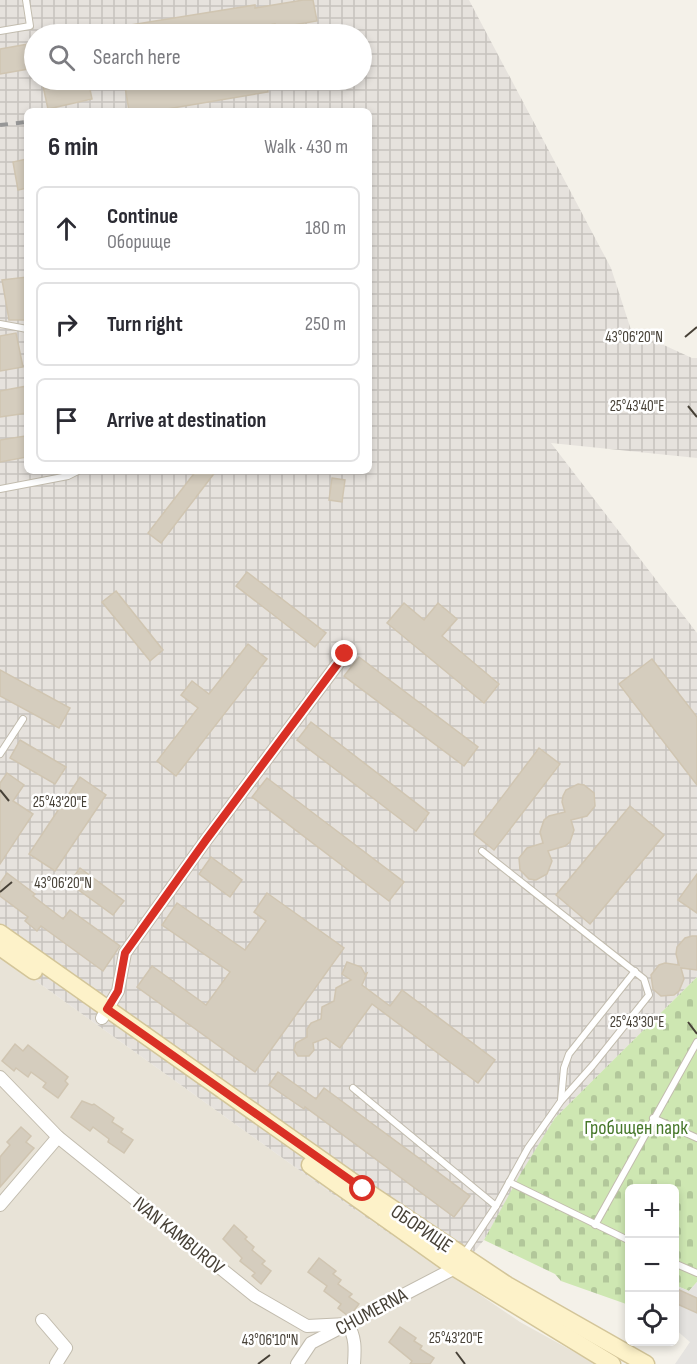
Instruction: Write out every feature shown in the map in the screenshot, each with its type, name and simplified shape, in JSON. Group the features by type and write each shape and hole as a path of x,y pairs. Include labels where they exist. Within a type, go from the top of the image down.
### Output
{"main road":[{"name":"ОБОРИЩЕ","path":"0,933 105,1013"},
{"name":"ОБОРИЩЕ","path":"0,947 105,1013 363,1189 459,1262 612,1364"},
{"name":"ОБОРИЩЕ","path":"459,1262 507,1285 646,1364"}],"street":[{"path":"105,1013 118,991 125,953 345,654"},
{"name":"IVAN KAMBUROV","path":"0,1077 58,1137 255,1296 307,1326 347,1324"},
{"path":"0,1205 58,1137"},
{"name":"CHUMERNA","path":"297,1364 311,1343 459,1262"},
{"path":"42,1320 66,1348 56,1364"},
{"path":"347,1324 352,1331 355,1349 354,1364"}],"lane":[{"path":"26,0 30,24"},
{"path":"0,31 24,27"},
{"path":"0,324 24,328"},
{"path":"0,489 72,474"},
{"path":"0,754 23,719"},
{"path":"459,1262 496,1206 528,1148 561,1101 649,995 645,979 482,851"},
{"path":"561,1101 564,1068 569,1054 635,971"},
{"path":"595,1225 697,1042"},
{"path":"353,1088 496,1206"},
{"path":"653,1118 697,1138"},
{"path":"509,1182 625,1239"},
{"path":"679,1265 697,1273"}],"shaded area":[{"path":"0,0 469,0 611,268 631,330 692,358 697,358 697,458 551,443 697,633 697,977 555,1118 484,1240 453,1277 348,1205 0,955"},
{"path":"0,955 348,1205 520,1322 596,1364 0,1364"},
{"path":"697,1282 697,1364 675,1364 690,1342 679,1332 679,1287 689,1291"}],"green space":[{"name":"Гробищен парк","path":"697,977 697,1282 689,1291 679,1287 679,1184 625,1184 625,1304 561,1281 555,1274 484,1240 555,1118"}],"building":[{"path":"313,0 317,21 299,24 136,24 255,5 255,8"},
{"path":"24,45 24,70 0,74 0,49"},
{"path":"44,90 90,90 92,99 48,108"},
{"path":"126,90 268,90 268,92 173,108 129,108"},
{"path":"24,160 24,189 18,190 13,162"},
{"path":"24,277 24,320 9,320 2,280"},
{"path":"16,333 23,367 0,371 0,336"},
{"path":"24,387 24,413 0,417 0,391"},
{"path":"24,436 24,458 0,462 0,440"},
{"path":"194,474 214,474 161,543 148,533"},
{"path":"332,478 345,480 342,502 329,500"},
{"path":"247,572 326,633 315,647 236,586"},
{"path":"116,591 163,650 150,661 102,602"},
{"path":"404,603 424,620 438,603 457,619 442,636 499,684 484,703 387,623"},
{"path":"248,644 267,659 176,776 157,761 198,708 181,695 192,681 209,694"},
{"path":"359,657 478,747 464,766 344,676"},
{"path":"652,659 697,717 697,785 619,684"},
{"path":"0,670 70,708 59,728 0,696"},
{"path":"311,722 429,813 416,831 297,740"},
{"path":"20,740 66,767 55,784 10,758"},
{"path":"539,748 560,764 494,850 474,834"},
{"path":"7,773 24,785 13,801 33,814 0,864 0,783"},
{"path":"80,777 106,795 55,871 29,854"},
{"path":"267,778 404,882 389,901 252,797"},
{"path":"578,784 584,785 594,793 595,806 587,816 571,820 574,830 570,842 565,846 548,851 552,861 547,874 536,880 529,879 520,870 519,858 527,848 543,843 540,832 544,820 549,816 565,812 563,796 566,790"},
{"path":"630,806 664,835 590,924 556,895"},
{"path":"211,857 242,880 230,897 199,874"},
{"path":"80,868 124,901 113,915 69,883"},
{"path":"7,873 63,919 70,910 120,946 103,971 41,926 37,931 25,921 28,917 0,896 0,883"},
{"path":"697,874 697,913 678,900"},
{"path":"267,893 344,948 255,1072 137,987 152,966 206,1005 230,972 162,925 177,903 245,950 266,921 254,912"},
{"path":"697,936 697,970 681,968 684,979 679,991 674,995 661,996 653,989 651,975 659,965 665,963 679,965 677,947 685,938"},
{"path":"347,962 361,967 365,974 367,973 362,985 390,1006 402,990 495,1060 478,1083 372,1004 340,1048 326,1038 313,1043 314,1050 309,1056 298,1056 294,1050 296,1043 307,1037 307,1029 311,1023 321,1019 322,1007 334,1001 336,988 351,980 342,974"},
{"path":"15,1044 23,1051 28,1045 68,1077 65,1081 68,1084 58,1098 43,1087 46,1083 31,1072 28,1077 16,1068 14,1071 2,1061"},
{"path":"278,1072 316,1099 324,1088 470,1196 454,1217 305,1107 304,1109 269,1085"},
{"path":"82,1101 94,1104 114,1118 112,1122 123,1129 121,1132 133,1140 124,1153 108,1142 109,1139 93,1127 90,1131 71,1117"},
{"path":"21,1127 31,1136 26,1142 34,1148 0,1187 0,1157 10,1145 7,1142"},
{"path":"234,1225 247,1237 245,1239 254,1247 252,1250 265,1261 262,1264 271,1271 261,1284 252,1276 255,1273 240,1261 242,1258 223,1239"},
{"path":"319,1258 336,1271 333,1274 341,1280 338,1284 352,1294 349,1297 359,1304 353,1312 347,1315 338,1308 341,1304 324,1291 327,1286 308,1272"},
{"path":"679,1290 697,1298 697,1313 679,1305"},
{"path":"400,1327 416,1338 414,1341 422,1346 420,1349 434,1358 430,1364 410,1364 412,1361 389,1342"}],"railway":[{"path":"0,125 24,122"}],"route":[{"path":"345,654 125,953 118,991 107,1009 363,1189"}]}
